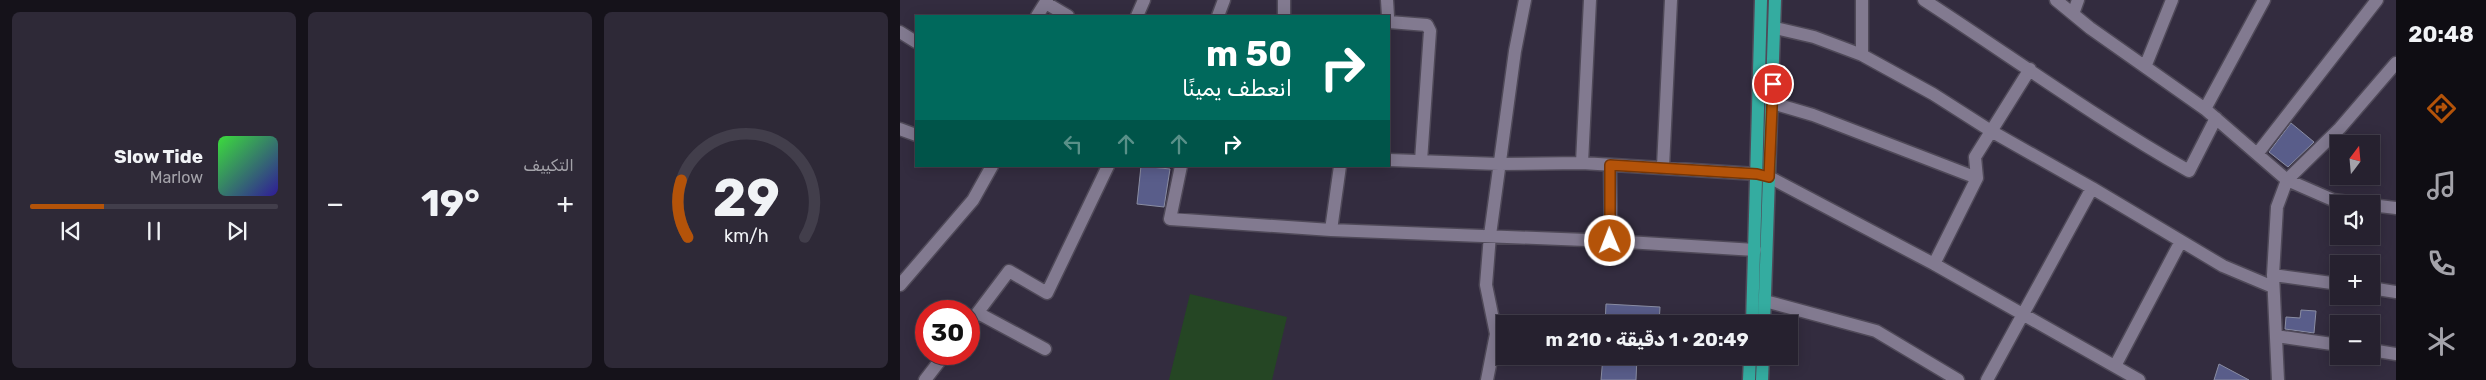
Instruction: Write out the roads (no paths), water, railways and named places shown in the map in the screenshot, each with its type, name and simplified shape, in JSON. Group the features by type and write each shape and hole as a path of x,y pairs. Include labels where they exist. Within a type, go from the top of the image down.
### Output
{"main road":[{"path":"1761,0 1764,315"},
{"path":"1752,315 1755,250 1772,103 1775,0"},
{"path":"1749,380 1750,365"},
{"path":"1762,380 1763,365"}],"street":[{"path":"1137,15 1144,0"},
{"path":"1218,15 1224,0"},
{"path":"1284,0 1284,15"},
{"path":"1387,0 1388,15"},
{"path":"1487,380 1496,334 1486,285 1490,235 1515,51 1525,0"},
{"path":"1582,163 1590,0"},
{"path":"1663,167 1671,0"},
{"path":"1862,0 1862,55"},
{"path":"1924,0 2030,69 2123,134 2189,171 2216,118"},
{"path":"2056,0 2145,67 2205,109 2288,180 2330,199"},
{"path":"2074,14 2078,0"},
{"path":"2145,67 2172,0"},
{"path":"2205,109 2264,0"},
{"path":"2257,154 2377,0"},
{"path":"1037,15 1046,1 1067,15"},
{"path":"1390,22 1421,23 1430,30 1421,161"},
{"path":"1775,28 1814,37 1862,55 1933,94 1991,131 2092,188 2223,266 2273,281 2330,284"},
{"path":"900,32 915,41"},
{"path":"2278,380 2273,281 2277,207 2288,180 2391,76 2396,63"},
{"path":"1934,264 1976,178 1975,157 2030,69"},
{"path":"1772,103 1813,115 1976,178"},
{"path":"900,129 915,135"},
{"path":"1390,160 1499,164 1582,163 1763,175 1934,264 2139,380"},
{"path":"1610,165 1610,241"},
{"path":"900,285 973,200 991,167"},
{"path":"980,310 1009,272 1047,294 1108,167"},
{"path":"1181,167 1170,219 1331,230 1490,235 1755,250"},
{"path":"1331,230 1340,167"},
{"path":"1987,380 2092,188"},
{"path":"2380,206 2396,208"},
{"path":"2115,366 2181,241"},
{"path":"2380,289 2396,292"},
{"path":"1765,301 1876,331 1958,380"},
{"path":"980,314 1045,349"},
{"path":"2276,336 2330,344"},
{"path":"2380,351 2396,354"},
{"path":"928,379 938,365"}]}
